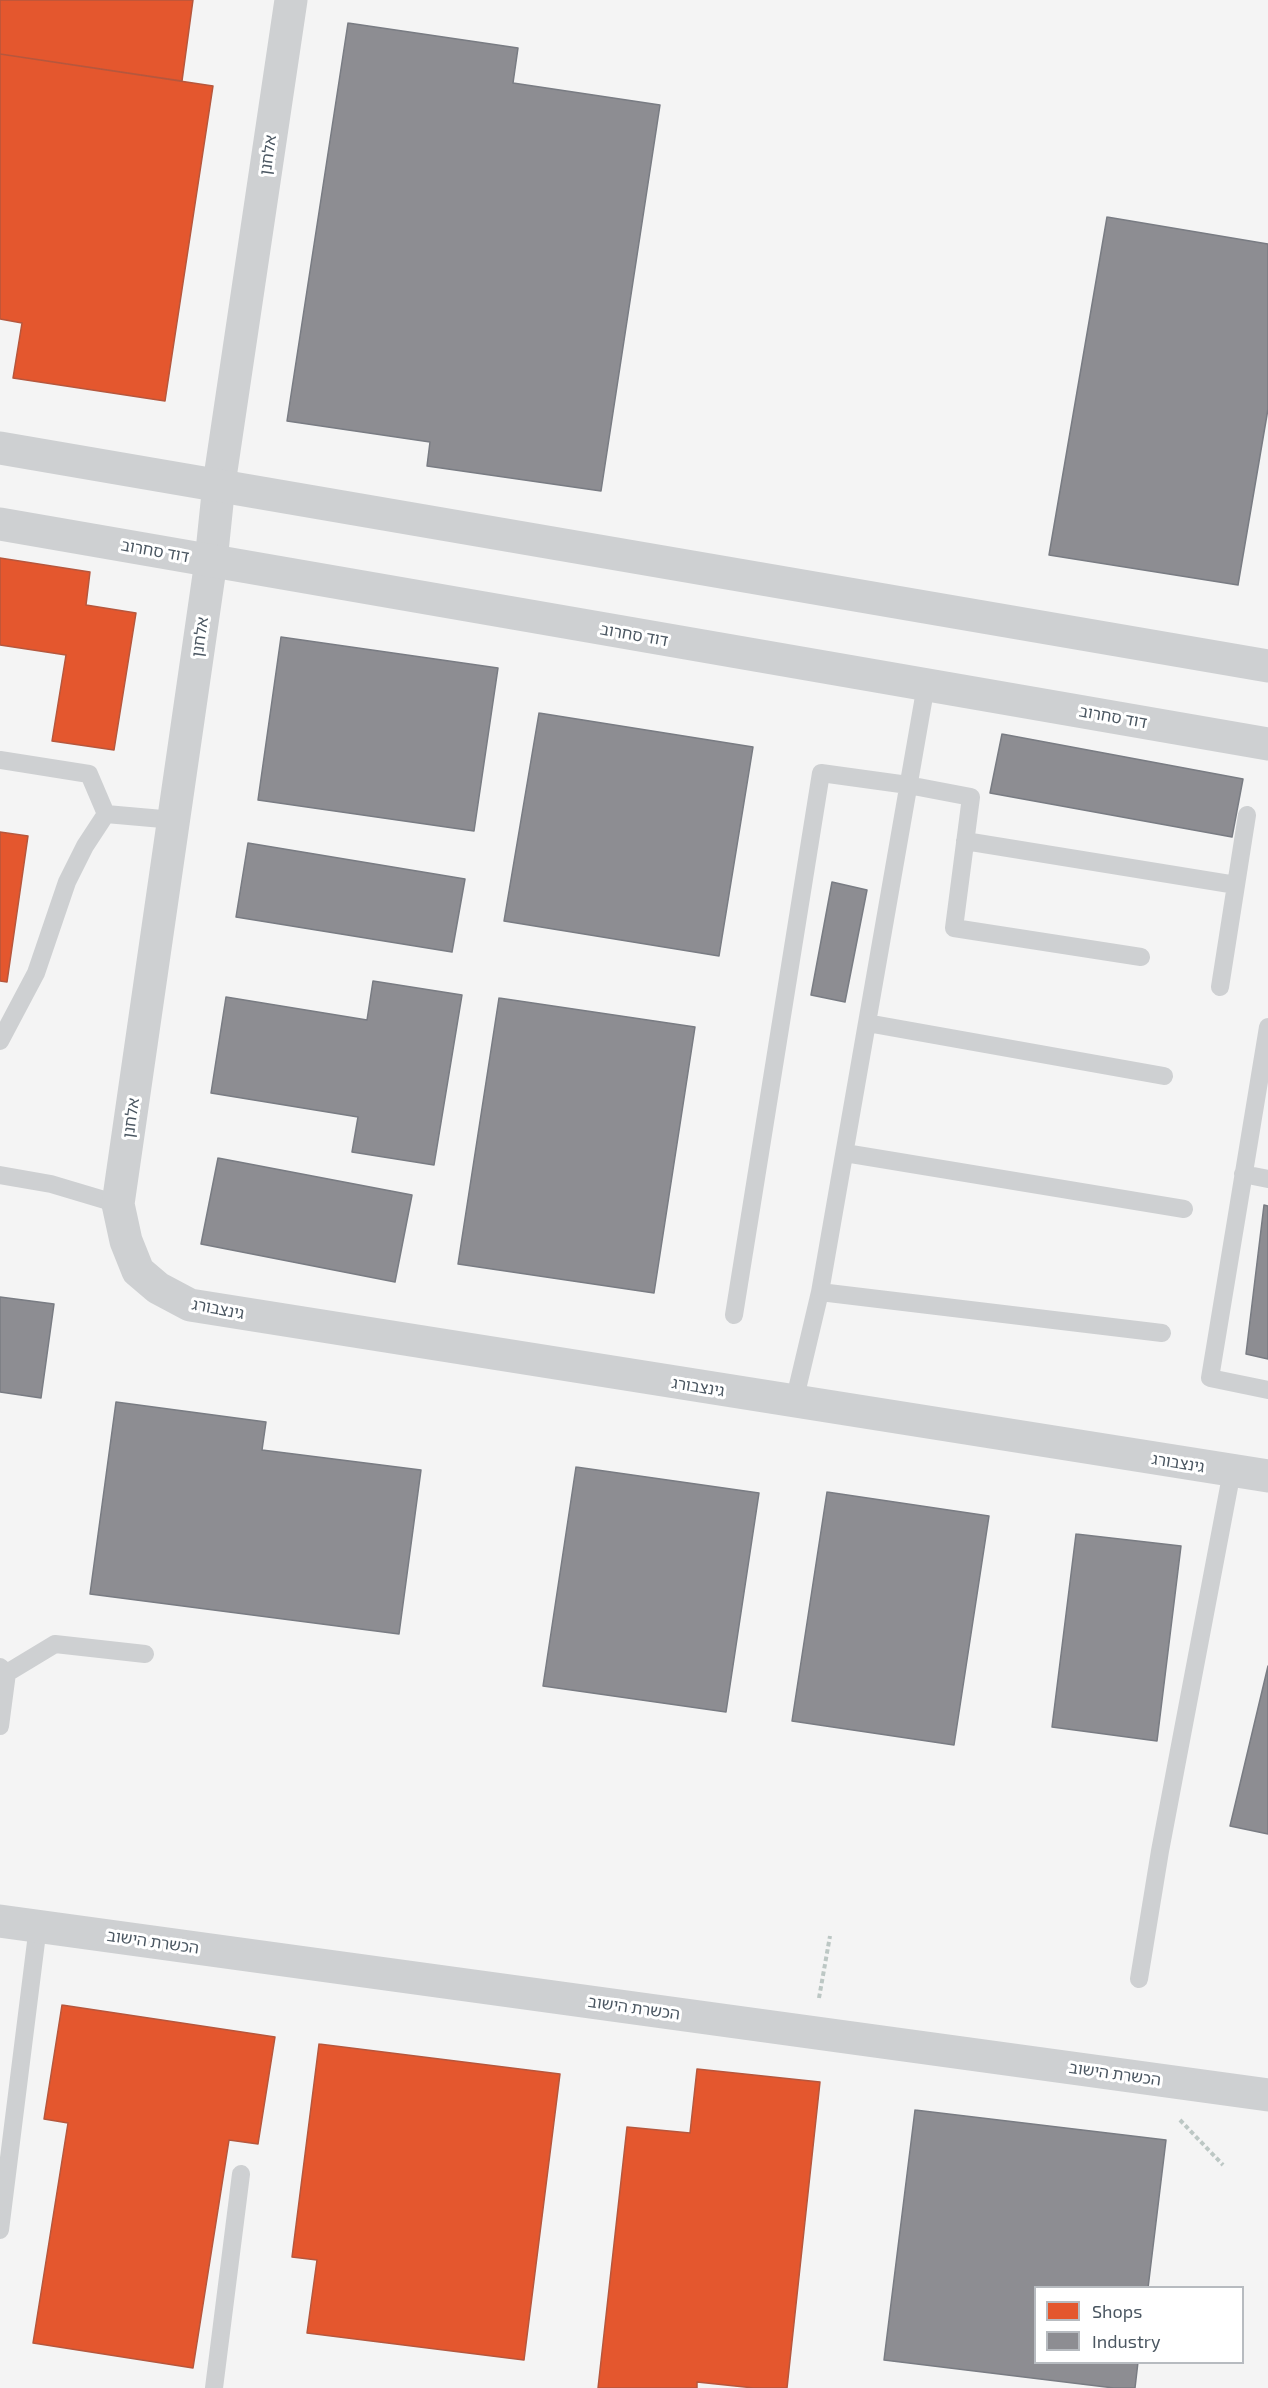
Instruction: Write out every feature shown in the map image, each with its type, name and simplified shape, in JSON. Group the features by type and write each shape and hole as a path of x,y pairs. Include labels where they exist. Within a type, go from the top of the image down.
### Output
{"street":[{"name":"אלחנן","path":"138,1271 126,1241 118,1204 211,561 219,484 291,0"},
{"path":"0,448 1268,666"},
{"name":"דוד סחרוב","path":"0,524 1268,744"},
{"name":"גינצבורג","path":"138,1271 158,1288 190,1305 1268,1476"},
{"name":"הכשרת הישוב","path":"0,1921 1268,2095"}],"lane":[{"path":"794,1402 820,1292 926,685"},
{"path":"0,760 89,774 106,814"},
{"path":"734,1315 821,773 908,785 971,797 954,928 1141,957"},
{"path":"106,814 174,820"},
{"path":"0,1041 36,973 67,882 85,846 106,814"},
{"path":"1220,987 1247,815"},
{"path":"965,840 1236,885"},
{"path":"867,1023 1164,1076"},
{"path":"1268,1027 1210,1378 1268,1390"},
{"path":"845,1153 1184,1209"},
{"path":"1243,1174 1268,1179"},
{"path":"0,1175 51,1184 118,1204"},
{"path":"820,1292 1162,1333"},
{"path":"1138,1979 1232,1471"},
{"path":"0,1726 4,1670 55,1644 145,1654"},
{"path":"0,2230 38,1926"},
{"path":"214,2388 241,2174"}],"path":[{"path":"813,2032 830,1936"}],"building: Shops":[{"path":"0,0 193,0 182,81 0,54"},
{"path":"0,54 213,86 165,401 13,378 22,323 0,319"},
{"path":"0,558 90,572 86,605 136,613 114,750 52,741 66,655 0,645"},
{"path":"0,832 28,836 7,982 0,981"},
{"path":"62,2005 275,2037 258,2144 229,2140 193,2368 33,2343 68,2123 44,2119"},
{"path":"319,2044 560,2074 524,2360 307,2333 317,2260 292,2257"},
{"path":"697,2069 820,2082 787,2388 754,2388 697,2382 697,2388 598,2388 627,2127 690,2133"}],"building: Industry":[{"path":"348,23 518,48 513,83 660,105 601,491 427,466 430,442 287,421"},
{"path":"1107,217 1268,244 1268,409 1238,585 1049,555"},
{"path":"281,637 498,668 474,831 258,800"},
{"path":"539,713 753,747 719,956 504,921"},
{"path":"1002,734 1243,779 1232,837 990,793"},
{"path":"248,843 465,879 452,952 236,917"},
{"path":"832,882 867,890 845,1002 811,995"},
{"path":"373,981 462,995 434,1165 352,1152 358,1117 211,1093 226,997 367,1020"},
{"path":"499,998 695,1027 654,1293 458,1264"},
{"path":"218,1158 412,1195 395,1282 201,1244"},
{"path":"1264,1205 1268,1206 1268,1359 1246,1354"},
{"path":"0,1297 54,1304 41,1398 0,1392"},
{"path":"116,1402 266,1422 262,1450 421,1470 399,1634 90,1594"},
{"path":"576,1467 759,1493 726,1712 543,1686"},
{"path":"827,1492 989,1516 954,1745 792,1721"},
{"path":"1076,1534 1181,1546 1157,1741 1052,1727"},
{"path":"1268,1666 1268,1834 1230,1826"},
{"path":"915,2110 1166,2140 1148,2286 1034,2286 1034,2364 1138,2364 1135,2388 1114,2388 884,2360"}]}
